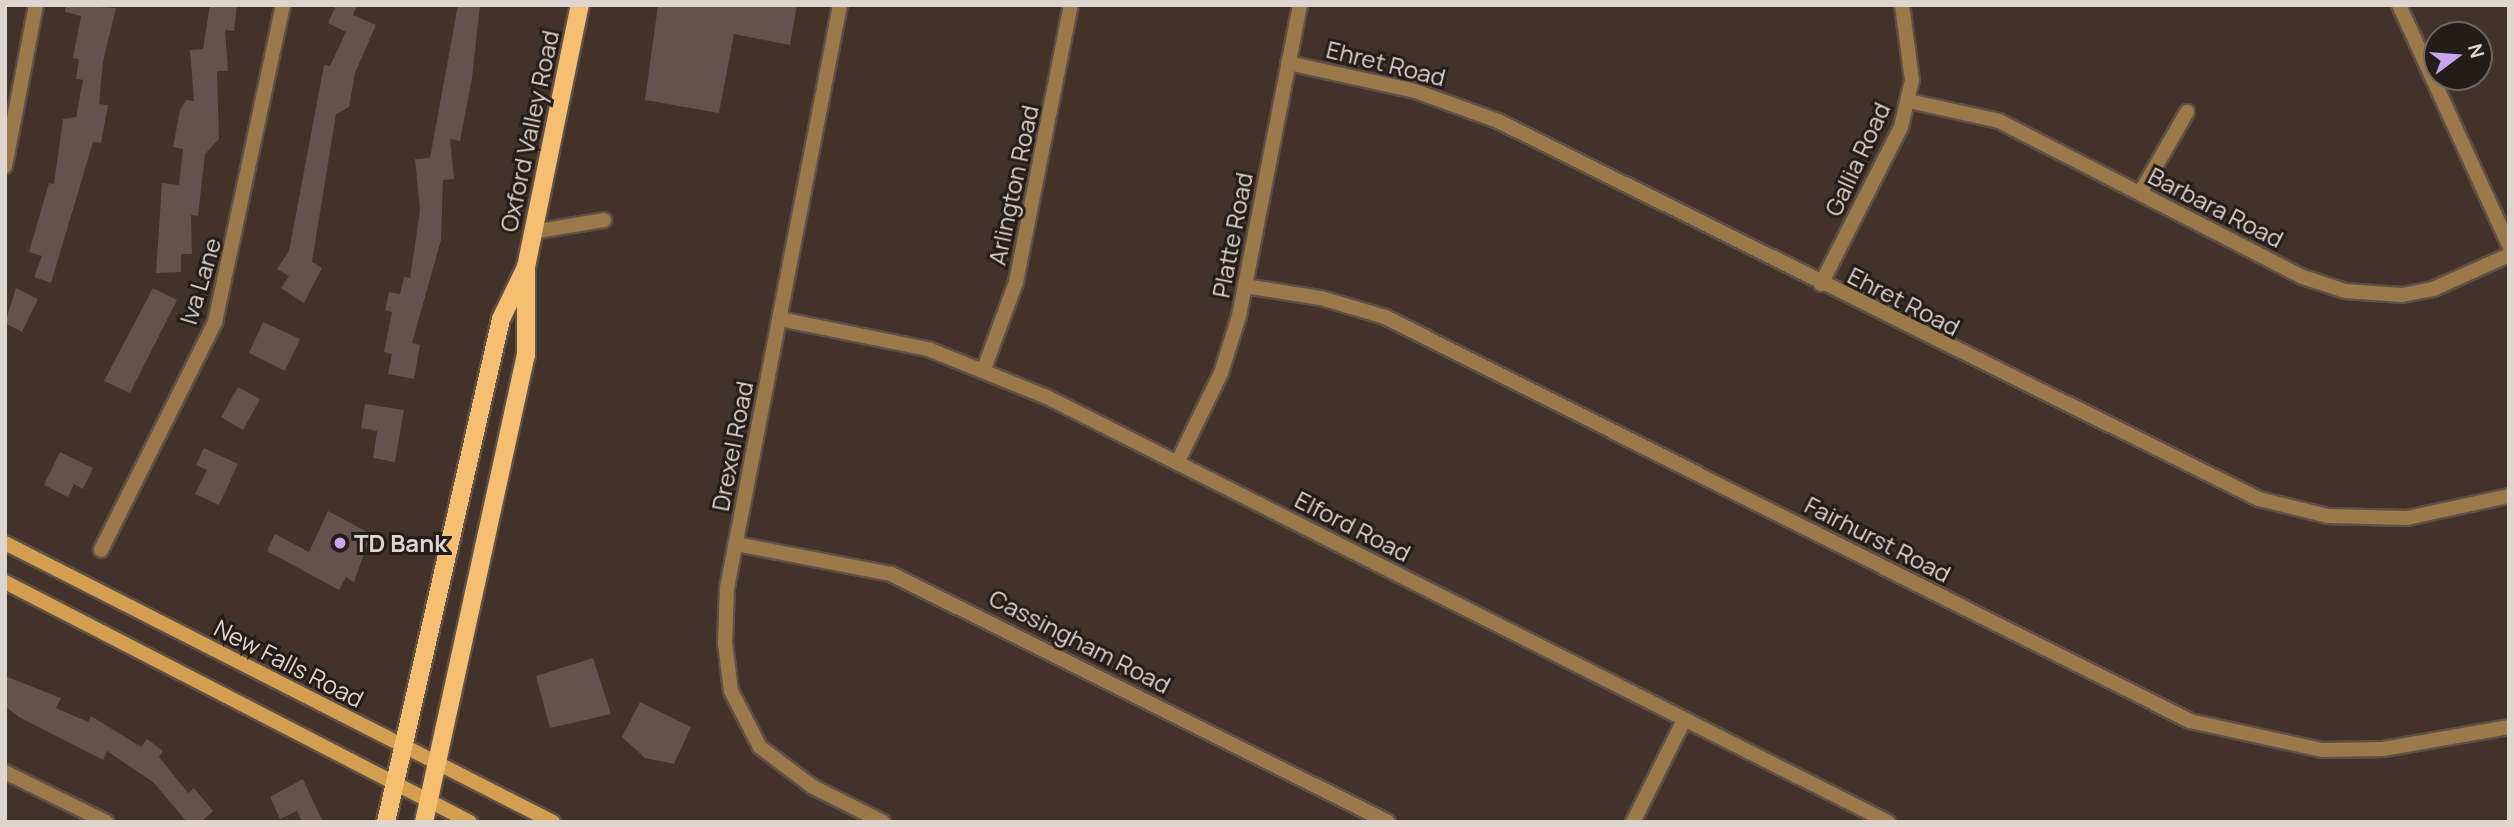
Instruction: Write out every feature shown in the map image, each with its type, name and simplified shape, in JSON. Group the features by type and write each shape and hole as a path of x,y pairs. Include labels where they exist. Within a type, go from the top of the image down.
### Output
{"main road":[{"name":"Oxford Valley Road","path":"425,822 526,356 526,267 580,5"},
{"name":"Oxford Valley Road","path":"387,822 498,330 526,267"},
{"name":"New Falls Road","path":"5,543 553,822"},
{"path":"5,582 470,822"}],"street":[{"path":"5,166 36,5"},
{"name":"Iva Lane","path":"101,550 215,322 283,5"},
{"name":"Drexel Road","path":"840,5 736,544 725,643 743,720 779,766 883,822"},
{"name":"Arlington Road","path":"984,369 1016,282 1071,5"},
{"name":"Platte Road","path":"1177,463 1221,373 1245,286 1300,5"},
{"name":"Gallia Road","path":"1821,284 1891,152 1909,100 1912,64 1902,5"},
{"path":"2399,5 2509,245"},
{"name":"Ehret Road","path":"1289,63 1415,91 1498,121 2194,471 2289,509 2407,518 2509,496"},
{"name":"Barbara Road","path":"1909,100 1999,121 2303,277 2345,291 2402,295 2433,289 2509,255"},
{"path":"2140,193 2187,112"},
{"path":"533,232 604,220"},
{"name":"Fairhurst Road","path":"1245,286 1321,298 1385,317 2190,721 2322,750 2383,749 2509,727"},
{"name":"Elford Road","path":"780,319 928,349 984,369 1177,463 1888,822"},
{"name":"Cassingham Road","path":"736,544 891,574 1388,822"},
{"path":"1633,822 1684,720"},
{"path":"5,772 106,822"}],"building":[{"path":"66,5 116,8 103,61 99,104 108,105 101,143 93,142 51,283 34,277 42,256 29,252 49,183 54,184 63,119 76,117 83,80 76,79 79,59 73,58 81,16 65,12"},
{"path":"210,5 237,5 234,31 225,30 228,71 217,71 219,139 205,154 198,216 191,215 192,254 181,254 181,272 156,273 162,183 179,185 183,149 173,147 180,110 186,100 194,101 190,50 203,49"},
{"path":"336,5 357,5 353,15 376,25 355,73 349,107 336,114 312,262 322,268 304,303 281,288 289,276 277,269 289,251 324,65 330,66 346,32 328,23"},
{"path":"458,5 480,5 472,78 460,141 450,139 454,179 443,180 441,240 412,343 420,345 414,379 388,374 392,354 384,352 392,312 385,310 389,292 400,294 404,277 410,278 420,210 415,159 430,158"},
{"path":"658,5 797,5 790,45 734,34 719,113 645,100"},
{"path":"16,288 38,299 22,332 5,323"},
{"path":"153,288 177,300 130,393 104,381"},
{"path":"263,322 300,339 285,371 249,353"},
{"path":"238,387 260,399 243,430 221,417"},
{"path":"365,404 404,410 395,462 373,458 377,431 361,428"},
{"path":"204,448 238,464 219,505 195,494 207,470 196,465"},
{"path":"60,452 93,468 83,489 74,484 68,497 44,485"},
{"name":"TD Bank","path":"328,511 371,534 354,582 346,577 339,590 267,551 275,534 309,552"},
{"path":"593,658 611,714 550,728 536,676"},
{"path":"5,676 61,698 56,708 88,722 91,716 141,747 147,739 163,751 159,757 188,793 194,788 213,811 201,822 187,822 153,782 107,751 103,760 19,717 5,706"},
{"path":"640,702 691,727 674,764 645,758 622,737"},
{"path":"303,779 323,822 302,822 297,811 280,819 270,797"}],"place":[{"name":"TD Bank","path":"340,543"}]}
